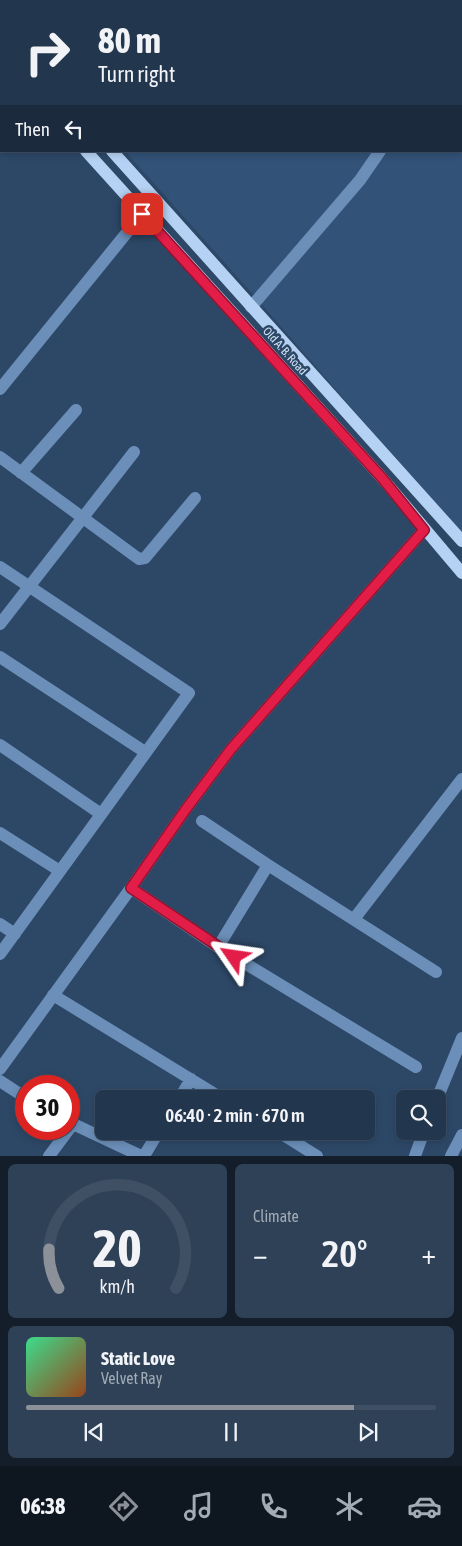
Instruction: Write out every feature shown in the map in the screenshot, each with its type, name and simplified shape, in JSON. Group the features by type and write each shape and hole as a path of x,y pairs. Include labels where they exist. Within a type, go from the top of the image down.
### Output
{"main road":[{"name":"Old A. B. Road","path":"87,152 382,478 462,573"},
{"name":"Old A. B. Road","path":"113,152 462,541"}],"street":[{"path":"251,306 360,180 379,152"},
{"path":"0,389 142,214"},
{"path":"21,473 76,410"},
{"path":"0,624 134,452"},
{"path":"0,457 139,559 145,558 195,498"},
{"path":"0,1069 231,749 424,530"},
{"path":"0,567 189,693 0,954"},
{"path":"0,657 145,752"},
{"path":"0,744 101,814"},
{"path":"354,919 462,779"},
{"path":"202,820 268,865 436,972"},
{"path":"0,833 60,871"},
{"path":"218,947 268,865"},
{"path":"131,888 218,947 416,1067"},
{"path":"0,924 15,934"},
{"path":"53,995 209,1090"},
{"path":"441,1090 462,1038"},
{"path":"184,1090 191,1079"},
{"path":"0,1081 15,1091"},
{"path":"80,1127 143,1156 153,1140"},
{"path":"451,1156 462,1135"},
{"path":"49,1156 60,1140"},
{"path":"291,1140 317,1156"},
{"path":"415,1156 421,1140"}],"shaded area":[{"path":"126,152 462,152 462,535 250,291"}],"route":[{"path":"142,214 382,478 424,530 231,749 131,888 234,957"}]}
